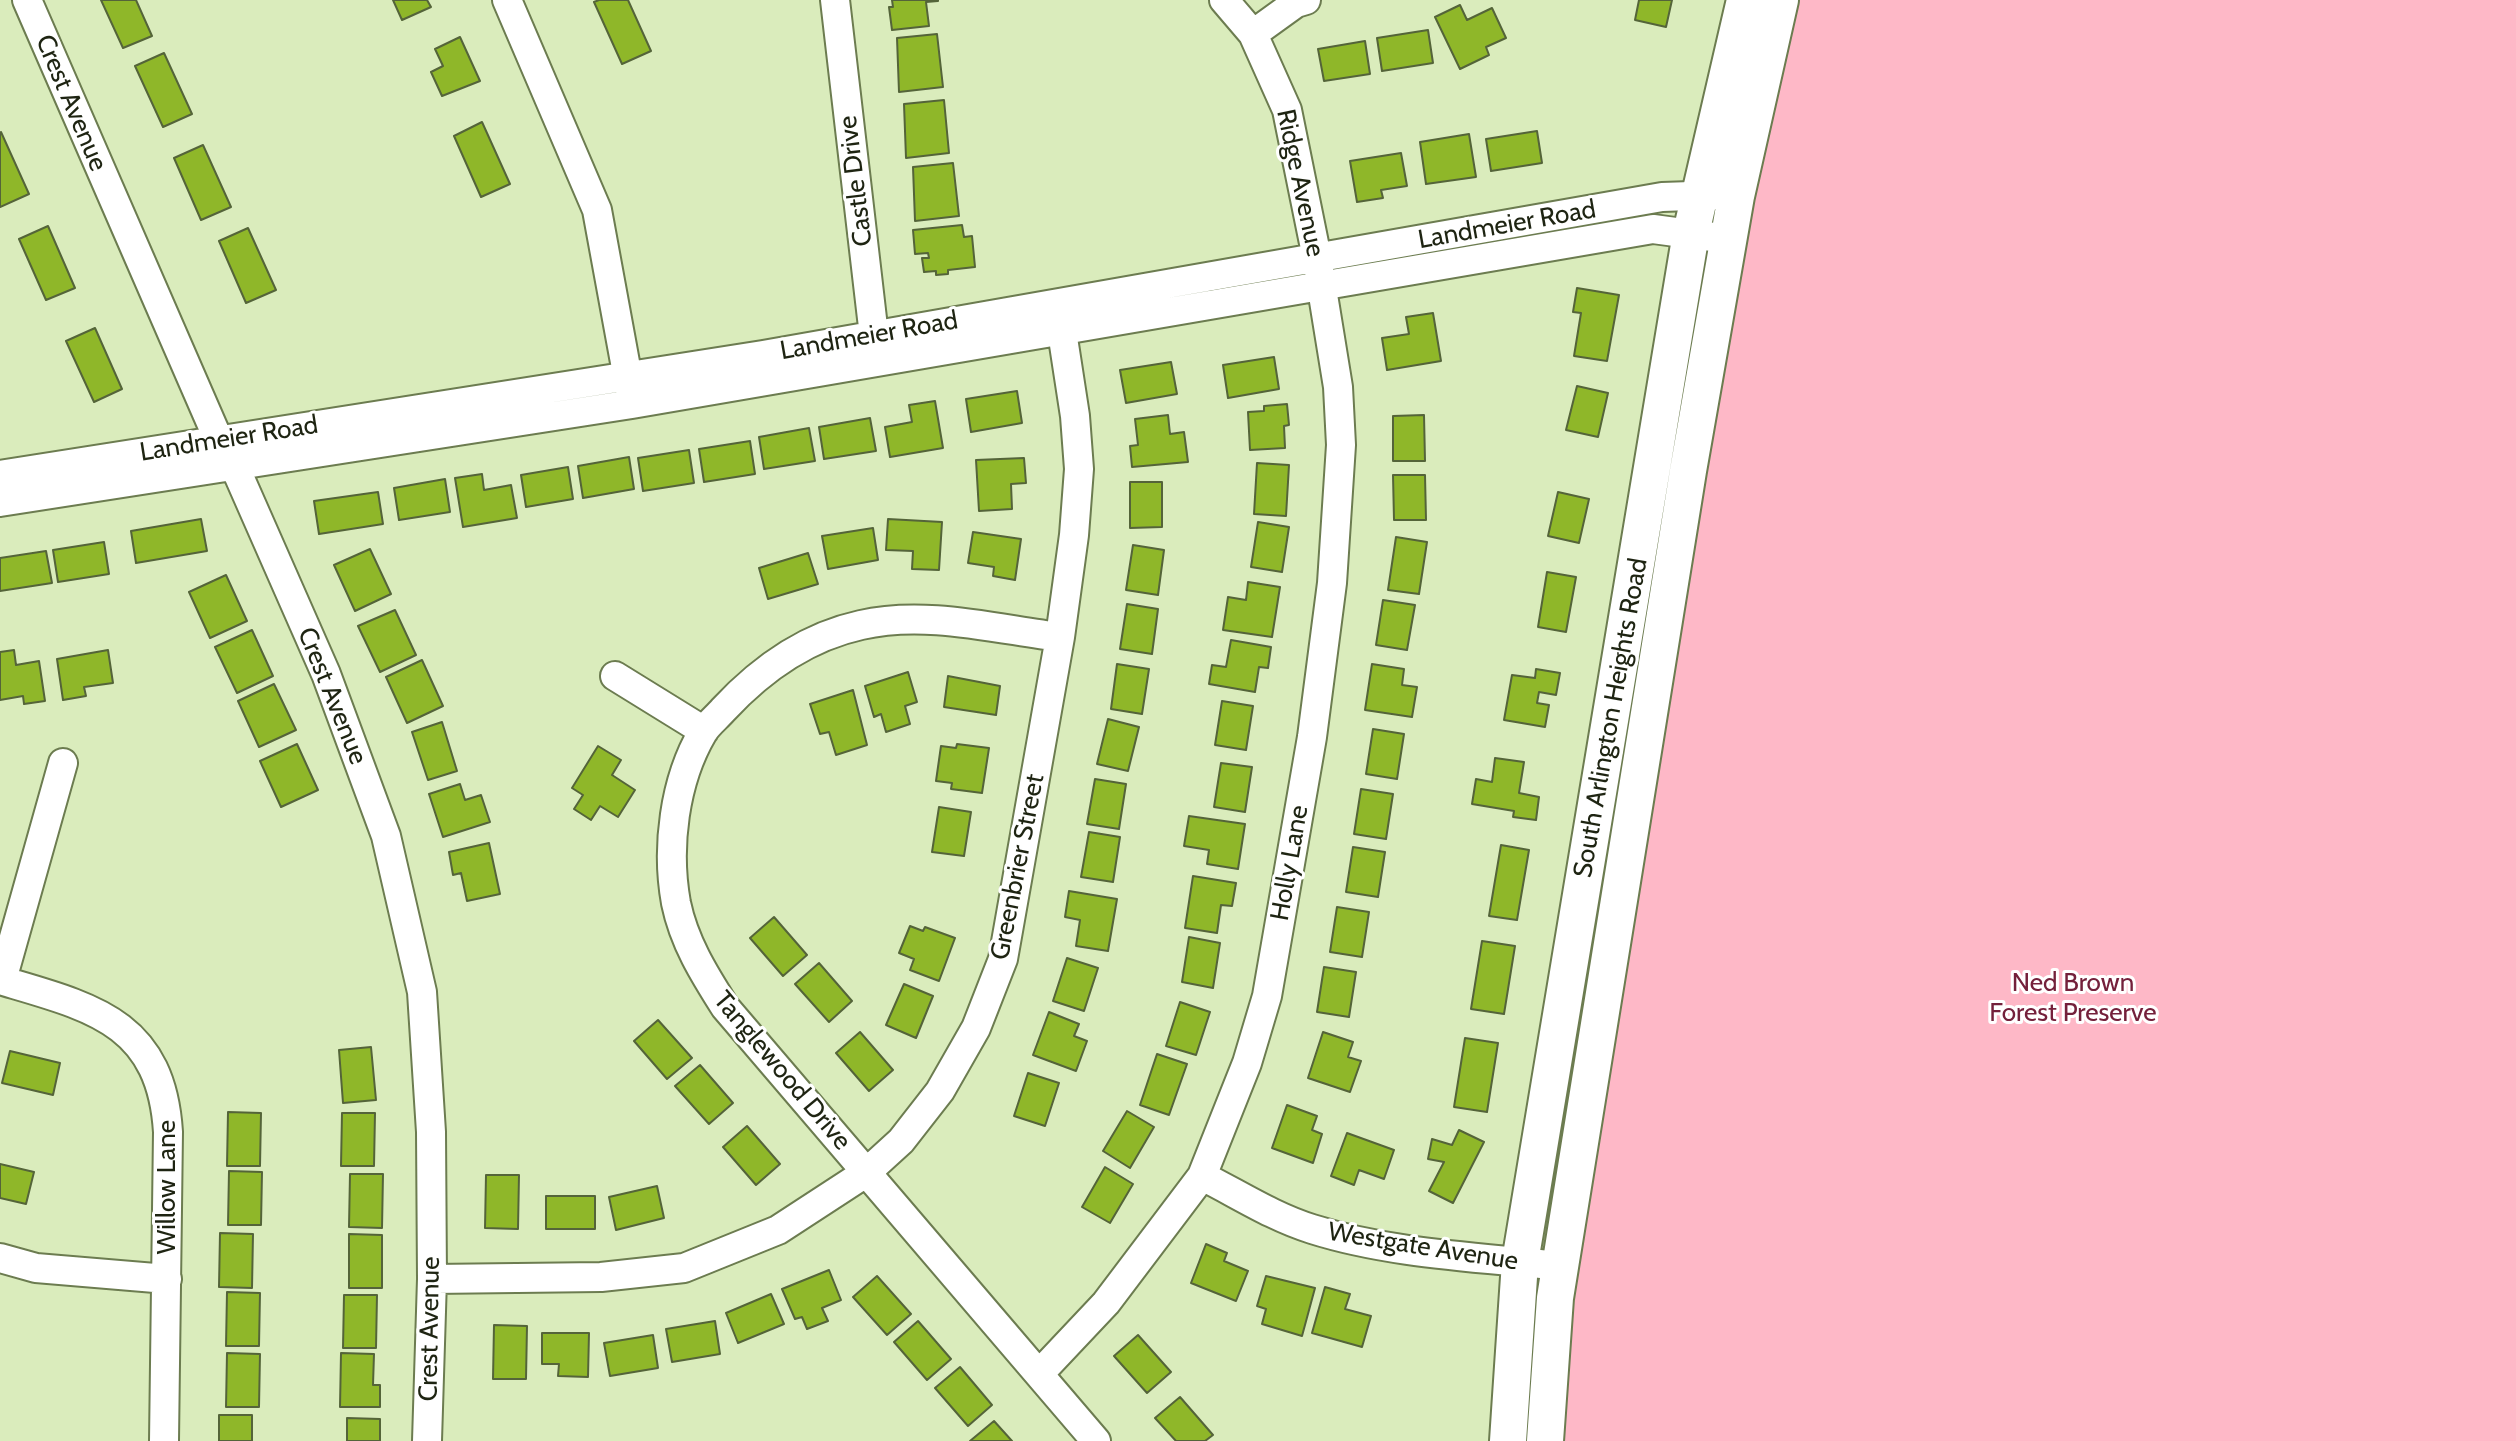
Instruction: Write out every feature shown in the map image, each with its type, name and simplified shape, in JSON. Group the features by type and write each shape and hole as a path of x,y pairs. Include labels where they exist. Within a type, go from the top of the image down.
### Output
{"main road":[{"name":"South Arlington Heights Road","path":"1508,1441 1520,1262 1691,233 1745,0"},
{"name":"South Arlington Heights Road","path":"1545,1441 1555,1298 1690,460 1736,196 1780,0"}],"street":[{"name":"Crest Avenue","path":"27,0 219,441 234,465 326,674 386,836 422,992 431,1132 432,1279 427,1441"},
{"path":"507,0 597,210 630,390"},
{"name":"Castle Drive","path":"835,0 875,349"},
{"name":"Ridge Avenue","path":"1224,0 1253,34 1287,110 1320,272"},
{"path":"1253,34 1296,3 1306,0"},
{"name":"Landmeier Road","path":"1320,272 1662,197 1699,194 1736,196"},
{"name":"Landmeier Road","path":"0,502 234,465 630,390 1320,272 1653,229 1728,239"},
{"name":"Holly Lane","path":"1040,1373 1106,1303 1202,1176 1247,1063 1267,996 1314,721 1332,583 1341,445 1338,387 1320,272"},
{"name":"Greenbrier Street","path":"432,1279 601,1277 684,1268 778,1230 867,1172 901,1141 940,1091 976,1028 1003,959 1060,637 1074,535 1079,469 1075,416 1060,317"},
{"name":"Landmeier Road","path":"0,475 219,441 630,390"},
{"name":"Tanglewood Drive","path":"1060,637 932,620 891,620 822,636 778,661 739,693 704,731 682,780 673,826 676,903 699,967 725,1007 1096,1441"},
{"path":"615,676 704,731"},
{"path":"1,980 63,763"},
{"name":"Willow Lane","path":"1,980 103,1014 129,1032 148,1059 166,1104 164,1441"},
{"name":"Westgate Avenue","path":"1202,1176 1290,1222 1313,1230 1421,1251 1560,1266"},
{"path":"0,1258 36,1268 167,1279"}],"green space":[{"name":"Ned Brown Forest Preserve","path":"1780,0 2516,0 2516,1441 1546,1441"}],"building":[{"path":"101,0 136,0 152,36 123,48"},
{"path":"393,0 427,0 431,7 402,20"},
{"path":"628,0 651,51 622,64 594,2"},
{"path":"892,0 938,1 926,2 929,26 892,30 889,7 893,7"},
{"path":"1639,0 1672,0 1666,27 1635,20"},
{"path":"1460,5 1467,20 1492,8 1506,38 1486,47 1489,55 1460,69 1435,17"},
{"path":"1428,30 1433,63 1382,71 1377,38"},
{"path":"937,34 943,87 899,92 897,38"},
{"path":"460,37 480,81 442,96 431,72 443,66 435,49"},
{"path":"1365,41 1370,74 1324,81 1318,49"},
{"path":"164,53 192,114 163,127 135,66"},
{"path":"944,100 949,153 906,158 904,104"},
{"path":"482,122 510,184 481,197 454,136"},
{"path":"1537,131 1542,163 1491,171 1486,139"},
{"path":"0,133 29,194 0,207"},
{"path":"1469,134 1476,177 1426,184 1420,142"},
{"path":"203,145 231,207 201,220 174,158"},
{"path":"1401,153 1407,186 1381,190 1383,198 1357,202 1350,161"},
{"path":"953,163 959,216 915,221 913,167"},
{"path":"962,225 964,237 972,236 975,267 948,270 948,274 924,272 922,258 929,258 928,253 915,254 913,230"},
{"path":"48,226 75,288 46,300 19,239"},
{"path":"248,228 276,290 246,303 219,241"},
{"path":"1577,288 1619,295 1607,361 1574,356 1581,313 1573,312"},
{"path":"1433,313 1441,361 1387,370 1382,338 1409,334 1406,317"},
{"path":"95,328 122,389 94,402 66,341"},
{"path":"1274,357 1279,389 1228,398 1223,365"},
{"path":"1171,362 1177,394 1126,403 1120,370"},
{"path":"1577,386 1608,393 1598,437 1566,430"},
{"path":"1017,391 1022,423 971,432 966,399"},
{"path":"935,401 943,448 890,457 885,427 912,422 909,405"},
{"path":"1287,404 1289,425 1284,426 1285,448 1250,450 1248,412 1264,411 1264,406"},
{"path":"1168,415 1170,434 1184,432 1188,462 1132,467 1130,446 1138,445 1135,419"},
{"path":"1424,415 1425,461 1393,461 1393,416"},
{"path":"870,418 876,451 824,459 819,427"},
{"path":"809,428 815,461 764,469 759,437"},
{"path":"750,441 755,474 704,482 699,449"},
{"path":"689,450 694,483 643,491 638,458"},
{"path":"629,457 634,489 583,498 578,466"},
{"path":"1024,458 1026,483 1011,484 1012,509 979,511 976,460"},
{"path":"1257,463 1289,465 1286,516 1254,514"},
{"path":"568,467 573,499 526,507 521,475"},
{"path":"482,474 484,490 511,485 517,518 463,527 455,478"},
{"path":"1393,475 1425,475 1426,520 1394,520"},
{"path":"445,479 450,512 399,520 394,488"},
{"path":"1130,482 1162,482 1162,527 1130,528"},
{"path":"378,492 383,524 319,534 314,501"},
{"path":"1558,492 1589,499 1579,543 1548,536"},
{"path":"201,519 207,551 136,563 131,531"},
{"path":"888,519 942,522 939,570 912,569 913,551 886,550"},
{"path":"1258,522 1289,527 1282,572 1251,567"},
{"path":"873,528 878,560 828,569 822,536"},
{"path":"973,532 1021,539 1015,580 993,576 994,567 968,563"},
{"path":"1396,537 1427,542 1419,594 1388,590"},
{"path":"104,542 109,574 58,582 53,550"},
{"path":"1133,545 1164,550 1158,595 1126,590"},
{"path":"370,549 391,594 355,611 334,565"},
{"path":"46,551 52,583 0,591 0,558"},
{"path":"808,553 818,584 768,599 759,568"},
{"path":"1547,572 1576,577 1566,632 1538,627"},
{"path":"226,575 247,621 210,638 189,592"},
{"path":"1248,582 1280,587 1272,637 1223,630 1228,597 1246,600"},
{"path":"1383,600 1415,605 1407,650 1376,645"},
{"path":"1127,604 1158,609 1152,654 1120,649"},
{"path":"395,610 416,655 380,672 358,626"},
{"path":"252,630 273,676 237,693 215,647"},
{"path":"1231,640 1271,647 1268,668 1259,667 1255,692 1209,684 1212,665 1226,667"},
{"path":"14,650 16,665 39,661 45,701 24,704 23,696 0,700 0,652"},
{"path":"108,650 113,683 84,687 86,696 63,700 57,659"},
{"path":"422,660 443,706 407,723 386,677"},
{"path":"1117,664 1149,669 1142,714 1111,709"},
{"path":"1372,664 1404,669 1402,685 1417,687 1412,717 1365,710"},
{"path":"1536,669 1560,673 1556,695 1539,692 1537,703 1549,705 1545,727 1504,720 1512,675 1535,678"},
{"path":"908,672 917,702 905,706 910,724 886,732 881,714 874,717 865,686"},
{"path":"948,676 1000,686 996,715 944,707"},
{"path":"274,684 296,730 259,747 238,701"},
{"path":"853,690 867,745 836,755 829,732 820,734 810,704"},
{"path":"1222,701 1253,706 1246,750 1215,745"},
{"path":"1108,719 1139,727 1128,771 1097,764"},
{"path":"442,722 457,771 428,780 412,732"},
{"path":"1373,729 1404,734 1397,779 1366,774"},
{"path":"297,744 318,790 281,807 260,761"},
{"path":"957,744 989,748 982,793 951,789 952,783 936,781 941,746 956,748"},
{"path":"598,746 621,760 612,775 635,790 618,817 600,806 591,820 574,809 583,795 572,788"},
{"path":"1495,758 1524,762 1519,793 1539,797 1536,820 1513,817 1514,811 1472,804 1476,779 1492,782"},
{"path":"1221,763 1252,767 1245,812 1214,807"},
{"path":"1095,779 1126,784 1119,829 1087,824"},
{"path":"460,784 465,800 481,795 490,822 443,837 429,794"},
{"path":"1361,789 1393,794 1386,839 1354,834"},
{"path":"939,807 971,812 964,856 932,852"},
{"path":"1189,816 1245,824 1238,869 1207,864 1209,850 1184,846"},
{"path":"1089,832 1120,837 1113,882 1081,877"},
{"path":"489,843 500,894 467,901 461,873 453,875 449,852"},
{"path":"1501,845 1529,850 1517,920 1489,916"},
{"path":"1353,847 1385,852 1378,897 1346,892"},
{"path":"1193,876 1236,883 1232,906 1221,905 1217,933 1185,928"},
{"path":"1069,891 1117,899 1108,951 1076,946 1080,920 1065,917"},
{"path":"1337,907 1369,912 1362,957 1330,952"},
{"path":"774,917 807,955 783,976 750,938"},
{"path":"910,926 923,931 925,927 955,938 939,981 910,970 914,959 899,953"},
{"path":"1189,937 1220,943 1213,988 1182,982"},
{"path":"1482,941 1515,946 1504,1014 1471,1009"},
{"path":"1067,958 1098,968 1084,1011 1053,1001"},
{"path":"819,963 852,1001 829,1022 795,984"},
{"path":"1324,967 1356,972 1349,1017 1317,1012"},
{"path":"904,984 933,996 916,1038 886,1025"},
{"path":"1180,1002 1210,1012 1196,1055 1166,1046"},
{"path":"1049,1012 1079,1024 1074,1036 1087,1041 1076,1071 1033,1055"},
{"path":"658,1020 692,1058 667,1079 634,1041"},
{"path":"860,1032 893,1070 869,1091 836,1053"},
{"path":"1323,1032 1353,1042 1348,1057 1361,1061 1350,1092 1308,1078"},
{"path":"1465,1038 1498,1043 1487,1112 1454,1107"},
{"path":"371,1047 376,1100 343,1103 339,1050"},
{"path":"10,1051 60,1063 53,1095 2,1083"},
{"path":"1157,1054 1187,1064 1169,1115 1140,1105"},
{"path":"700,1065 733,1103 709,1124 675,1086"},
{"path":"1028,1073 1059,1083 1045,1126 1014,1116"},
{"path":"1287,1105 1317,1116 1312,1130 1322,1134 1313,1163 1272,1148"},
{"path":"1127,1111 1154,1127 1130,1168 1103,1151"},
{"path":"228,1112 261,1113 260,1166 227,1166"},
{"path":"342,1113 375,1113 374,1166 341,1166"},
{"path":"747,1126 780,1164 756,1185 723,1147"},
{"path":"1459,1130 1484,1142 1453,1203 1429,1191 1444,1162 1428,1159 1432,1139 1452,1145"},
{"path":"1347,1133 1394,1150 1384,1179 1359,1170 1354,1185 1331,1176"},
{"path":"0,1164 34,1172 26,1204 0,1198"},
{"path":"1105,1167 1133,1184 1110,1223 1082,1207"},
{"path":"229,1171 262,1172 261,1225 228,1225"},
{"path":"350,1174 383,1174 382,1228 349,1227"},
{"path":"486,1175 519,1175 518,1229 485,1228"},
{"path":"657,1186 664,1218 616,1230 609,1197"},
{"path":"546,1196 595,1196 595,1229 546,1229"},
{"path":"220,1233 253,1234 252,1288 219,1287"},
{"path":"349,1234 382,1235 382,1288 349,1288"},
{"path":"1206,1244 1227,1253 1224,1261 1248,1271 1236,1301 1191,1283"},
{"path":"829,1270 841,1300 822,1308 828,1321 807,1329 802,1317 795,1319 782,1289"},
{"path":"877,1276 911,1314 887,1335 853,1297"},
{"path":"1266,1276 1315,1288 1302,1336 1262,1324 1266,1309 1257,1306"},
{"path":"1325,1287 1350,1294 1345,1309 1371,1316 1362,1347 1312,1333"},
{"path":"227,1292 260,1293 259,1346 226,1346"},
{"path":"771,1294 784,1324 738,1343 726,1313"},
{"path":"344,1295 377,1295 376,1348 343,1348"},
{"path":"715,1321 720,1354 672,1362 666,1329"},
{"path":"918,1321 951,1359 927,1380 894,1342"},
{"path":"494,1325 527,1326 526,1379 493,1379"},
{"path":"542,1333 589,1333 588,1377 558,1376 559,1364 542,1364"},
{"path":"653,1335 658,1368 610,1376 604,1343"},
{"path":"1138,1335 1171,1372 1147,1393 1114,1356"},
{"path":"227,1353 260,1354 259,1407 226,1407"},
{"path":"341,1353 374,1354 373,1385 380,1385 380,1407 340,1407"},
{"path":"960,1367 992,1405 968,1426 935,1388"},
{"path":"1180,1397 1213,1435 1205,1441 1176,1441 1155,1418"},
{"path":"219,1415 252,1415 252,1441 219,1441"},
{"path":"347,1418 380,1419 380,1441 347,1441"},
{"path":"994,1421 1012,1441 970,1441"}]}
